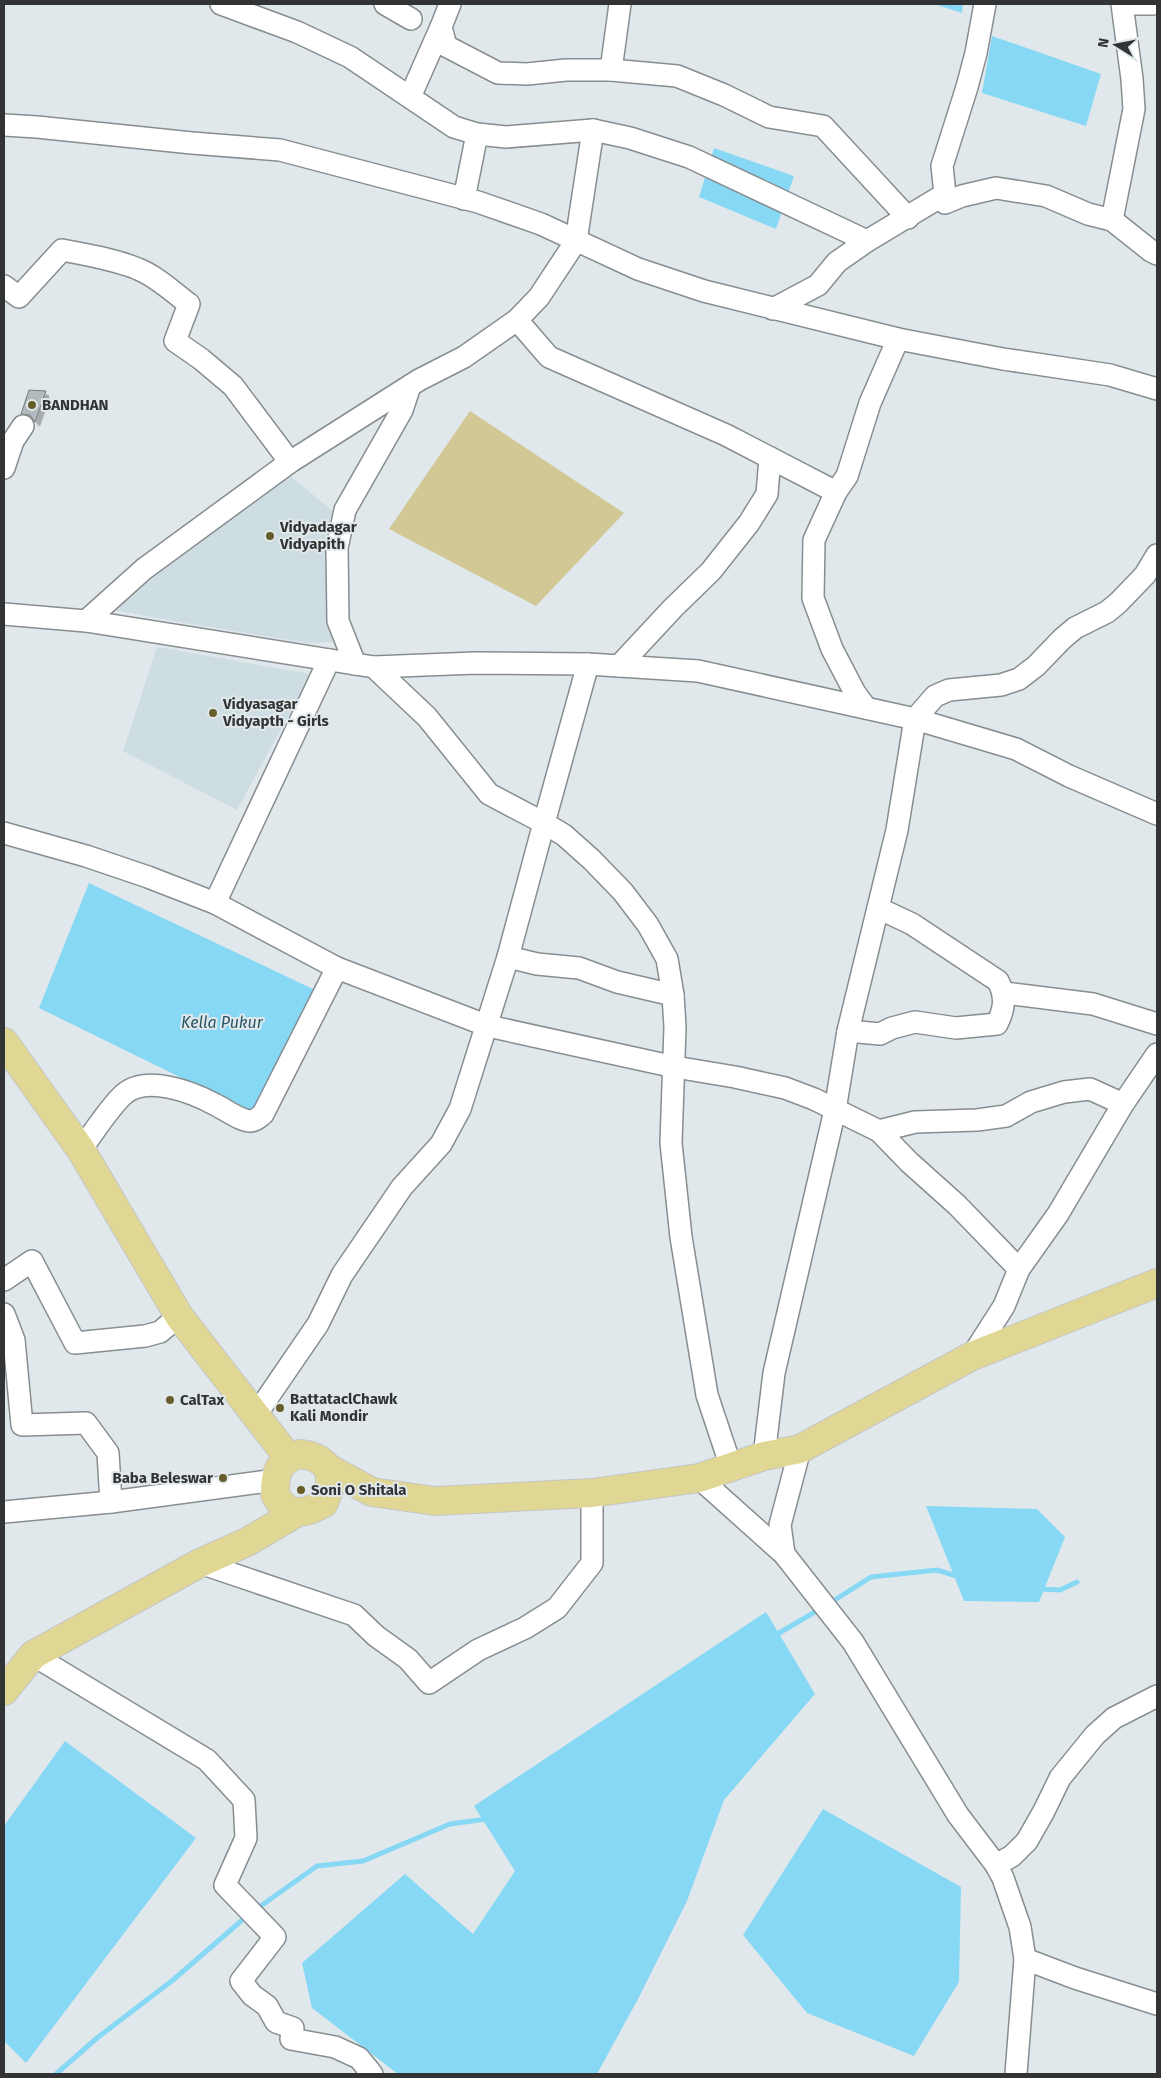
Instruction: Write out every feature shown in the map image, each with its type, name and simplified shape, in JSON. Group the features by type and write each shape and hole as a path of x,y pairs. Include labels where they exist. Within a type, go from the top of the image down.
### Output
{"main road":[{"path":"4,1042 81,1150 179,1316 254,1416 280,1477 285,1507 292,1511 309,1511 324,1503 372,1492"},
{"path":"247,1542 280,1477 300,1454 321,1460 328,1468 372,1492 435,1501 592,1493 699,1478 764,1456 800,1449 972,1356 1157,1284"},
{"path":"324,1503 329,1491 330,1478 328,1468"},
{"path":"4,1691 33,1655 200,1563 247,1542 298,1512"}],"street":[{"path":"221,4 297,32 350,57 454,127 477,134 506,137 593,130 630,138 689,157 867,241"},
{"path":"385,4 411,19"},
{"path":"410,97 450,4"},
{"path":"611,70 620,4"},
{"path":"985,4 967,87 942,166 945,203 962,196 996,188 1046,196 1088,214 1112,220 1151,252 1157,254"},
{"path":"1112,220 1134,108 1122,4"},
{"path":"1126,4 1152,4"},
{"path":"441,27 446,46 498,73 527,74 566,70 611,70 677,76 724,94 769,117 823,126 908,218"},
{"path":"4,125 280,150 464,199 540,224 638,269 704,291 898,340 1002,359 1110,375 1157,389"},
{"path":"86,621 144,569 290,462 410,386 464,357 517,320 539,297 576,241 593,130"},
{"path":"464,199 477,134"},
{"path":"773,309 818,285 838,262 867,241 945,194"},
{"path":"4,286 20,297 62,250 90,255 139,269 189,304 175,341 201,359 233,386 290,462"},
{"path":"517,320 549,357 665,406 785,464 807,478 836,492"},
{"path":"866,708 855,693 832,649 813,598 814,540 836,492 847,476 870,403 898,340"},
{"path":"410,386 402,410 345,510 337,548 338,621 364,665 427,717 489,794 564,835 592,860 623,892 648,925 667,959 673,995 675,1067 671,1143 681,1236 707,1395 731,1468"},
{"path":"4,468 13,441 23,426"},
{"path":"620,666 673,608 711,571 749,523 767,494 770,458"},
{"path":"764,1456 774,1373 835,1110 848,1031 897,830 915,719 935,696 949,690 1001,685 1019,679 1036,666 1075,628 1107,612 1118,604 1145,575 1157,555"},
{"path":"4,614 86,621 364,665 475,662 588,664 698,671 915,719 1016,749 1069,776 1157,814"},
{"path":"215,903 329,660"},
{"path":"254,1416 318,1324 342,1275 402,1187 441,1144 460,1109 488,1026 508,958 588,664"},
{"path":"4,833 86,856 215,903 337,968 488,1026 675,1067 735,1076 785,1088 814,1099 879,1131 909,1162 957,1205 1019,1269"},
{"path":"848,1031 880,1034 892,1028 915,1022 956,1028 997,1024 1001,1016 1005,993 998,981 912,924 878,908"},
{"path":"508,958 537,964 579,968 616,982 673,995"},
{"path":"81,1150 123,1095 137,1086 158,1084 206,1100 242,1119 256,1120 263,1114 337,968"},
{"path":"1005,993 1093,1004 1157,1024"},
{"path":"972,1356 1004,1306 1019,1269 1058,1214 1123,1104 1157,1054"},
{"path":"879,1131 915,1122 977,1120 1006,1116 1031,1102 1064,1092 1090,1089 1123,1104"},
{"path":"4,1280 32,1262 75,1343 145,1336 160,1332 179,1316"},
{"path":"4,1314 14,1340 22,1426 86,1423 108,1453 111,1502"},
{"path":"784,1554 780,1525 800,1449"},
{"path":"4,1512 111,1502 280,1477"},
{"path":"699,1478 784,1554 853,1642 958,1815 996,1865 1003,1878 1020,1926 1025,1959 1016,2074"},
{"path":"200,1563 354,1615 376,1636 408,1659 430,1683 478,1650 525,1628 557,1608 592,1563 592,1493"},
{"path":"33,1655 207,1760 244,1800 246,1838 225,1886 275,1937 241,1981 252,1995 267,2006 276,2022 293,2028 291,2039 335,2047 359,2058 372,2074"},
{"path":"996,1865 1012,1856 1026,1841 1044,1811 1060,1778 1095,1735 1114,1718 1157,1696"},
{"path":"1025,1959 1075,1978 1157,2004"}],"shaded area":[{"path":"470,411 624,513 536,606 389,529"},
{"name":"Vidyadagar Vidyapith","path":"288,474 333,511 334,617 332,642 308,643 115,610 175,560"},
{"name":"Vidyasagar Vidyapth - Girls","path":"157,647 311,674 237,810 123,751"}],"water":[{"path":"934,4 963,4 962,13"},
{"path":"992,36 1101,74 1086,126 982,93"},
{"path":"714,148 794,176 776,229 699,197"},
{"name":"Kella Pukur","path":"89,883 315,990 255,1114 39,1008"},
{"path":"926,1506 1037,1509 1065,1537 1039,1602 964,1601"},
{"path":"766,1612 815,1694 724,1800 687,1901 638,1999 597,2074 398,2074 312,2008 302,1963 405,1874 473,1934 515,1871 474,1806"},
{"path":"65,1741 196,1838 26,2063 4,2041 4,1826"},
{"path":"823,1809 961,1887 959,1982 914,2056 807,2013 743,1935"}],"building":[{"name":"BANDHAN","path":"29,390 46,391 35,422 30,415 21,414"}],"waterway":[{"path":"830,1603 871,1577 937,1570 960,1577"},
{"path":"1039,1589 1060,1590 1077,1582"},
{"path":"774,1636 820,1609"},
{"path":"255,1910 317,1866 363,1861 450,1824 487,1819"},
{"path":"56,2074 97,2038 173,1980 248,1915"}],"place":[{"name":"BANDHAN","path":"32,405"},
{"name":"Vidyadagar Vidyapith","path":"270,536"},
{"name":"Vidyasagar Vidyapth - Girls","path":"213,713"},
{"name":"CalTax","path":"170,1400"},
{"name":"BattataclChawk Kali Mondir","path":"280,1408"},
{"name":"Baba Beleswar","path":"223,1478"},
{"name":"Soni O Shitala","path":"301,1490"}]}
